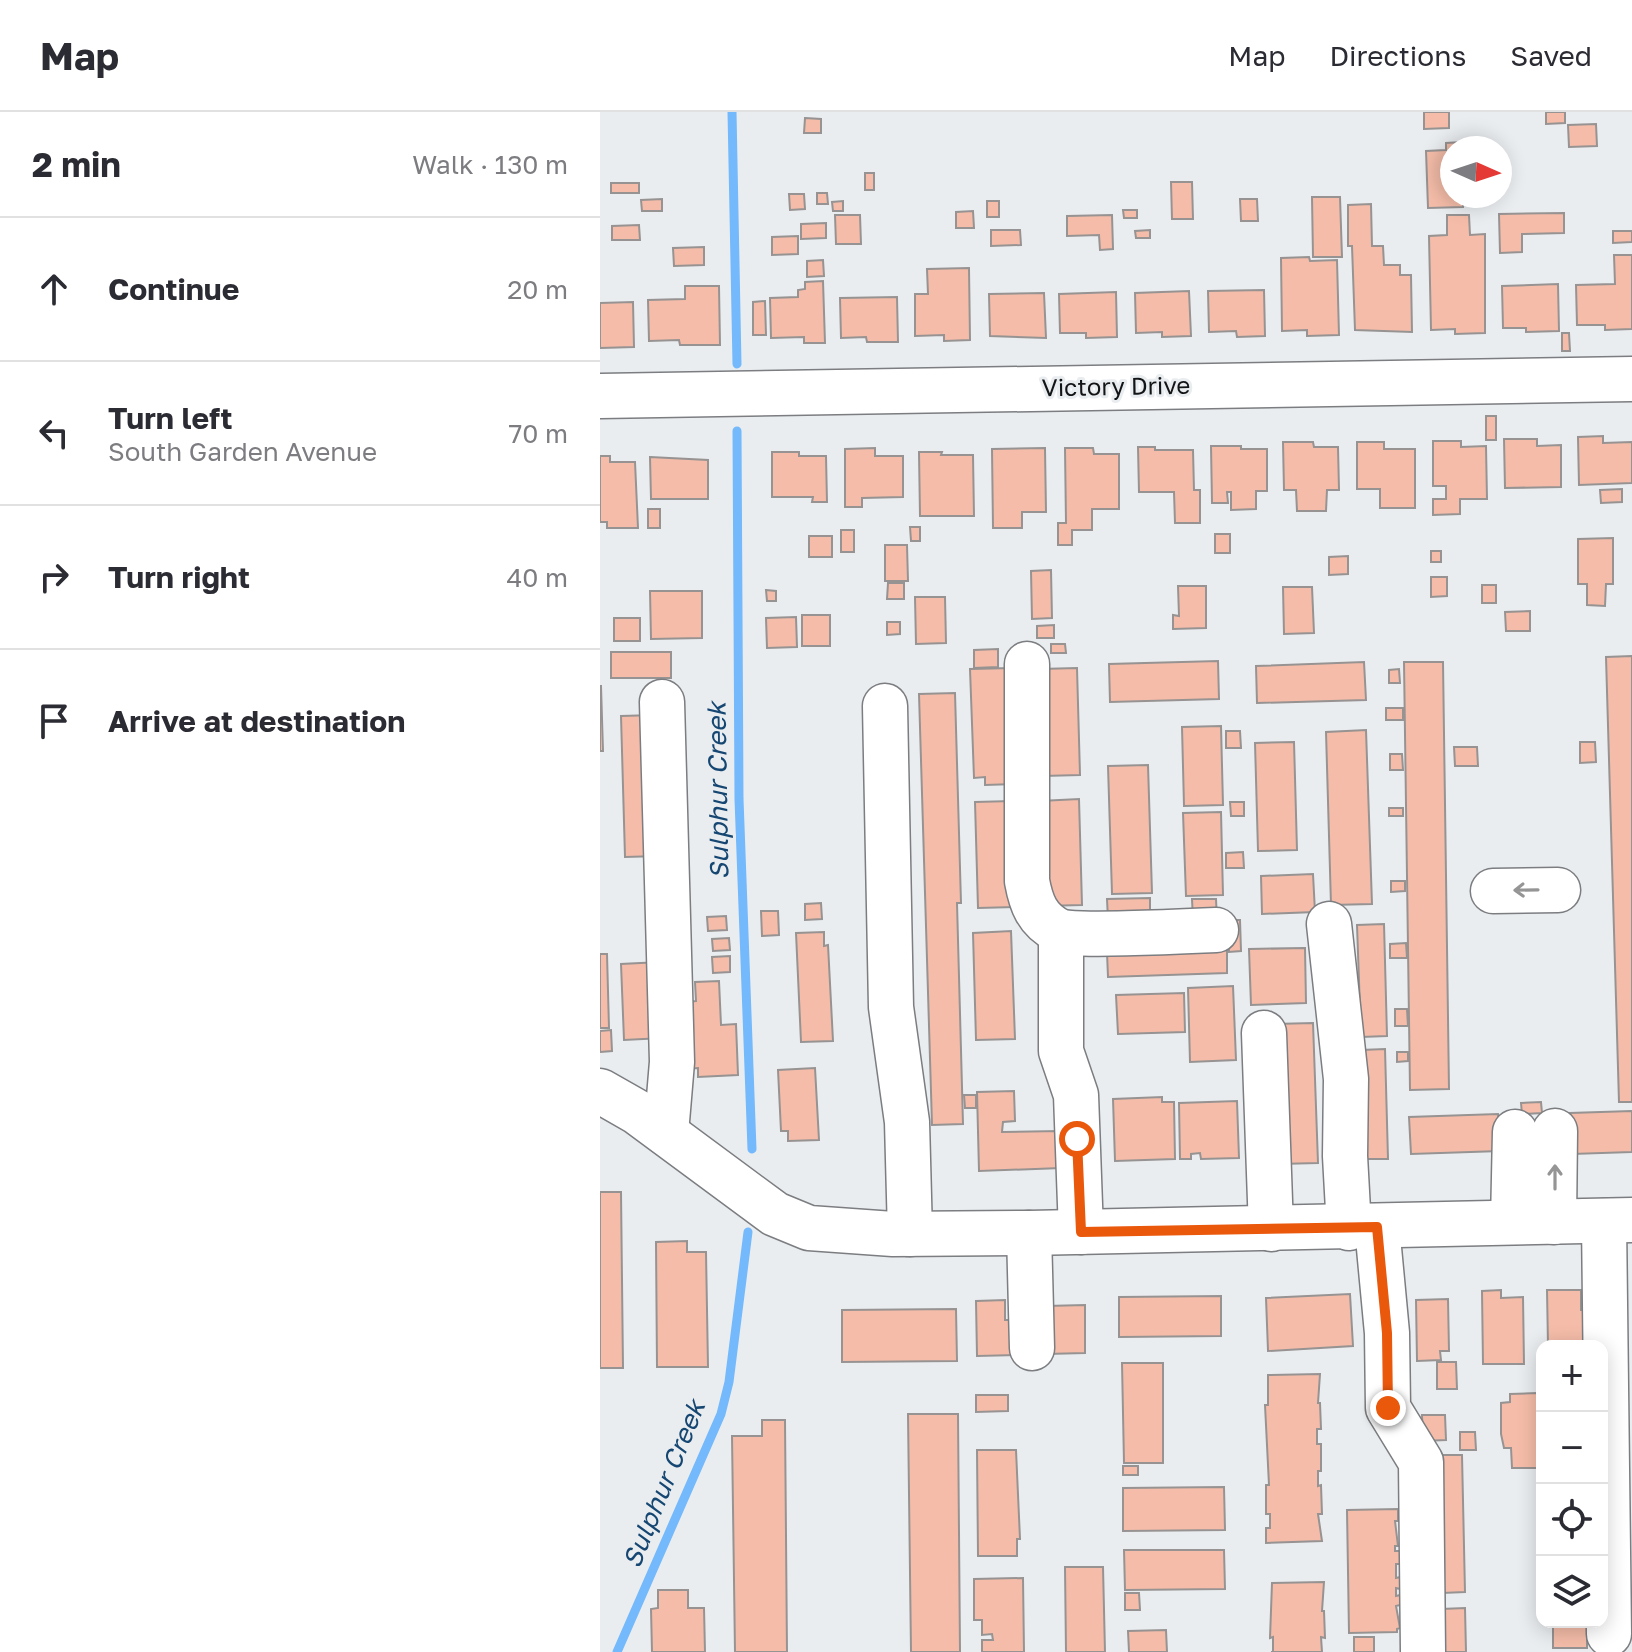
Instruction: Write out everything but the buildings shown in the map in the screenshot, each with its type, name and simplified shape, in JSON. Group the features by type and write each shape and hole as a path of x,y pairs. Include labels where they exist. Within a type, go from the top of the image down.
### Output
{"street":[{"name":"Victory Drive","path":"600,396 1632,379"},
{"path":"1027,664 1027,881 1031,902 1039,917 1061,933 1216,930"},
{"path":"662,702 672,1062 666,1133"},
{"path":"885,706 891,1007 907,1122 910,1234"},
{"path":"1493,891 1558,890"},
{"path":"1329,924 1346,1079 1345,1156 1387,1333 1388,1408 1421,1462 1423,1652"},
{"path":"1061,933 1061,1051 1076,1095 1081,1232"},
{"path":"1264,1033 1271,1229"},
{"path":"600,1091 637,1112 775,1214 809,1228 910,1234 1029,1233 1618,1220 1609,1634"},
{"path":"1534,1222 1535,1132"},
{"path":"1029,1233 1032,1348"}],"waterway":[{"name":"Sulphur Creek","path":"732,112 737,364"},
{"name":"Sulphur Creek","path":"737,431 739,799 752,1149"},
{"name":"Sulphur Creek","path":"617,1652 721,1414 729,1382 748,1232"}],"route":[{"path":"1077,1139 1081,1232 1377,1227 1387,1333 1388,1408"}]}
